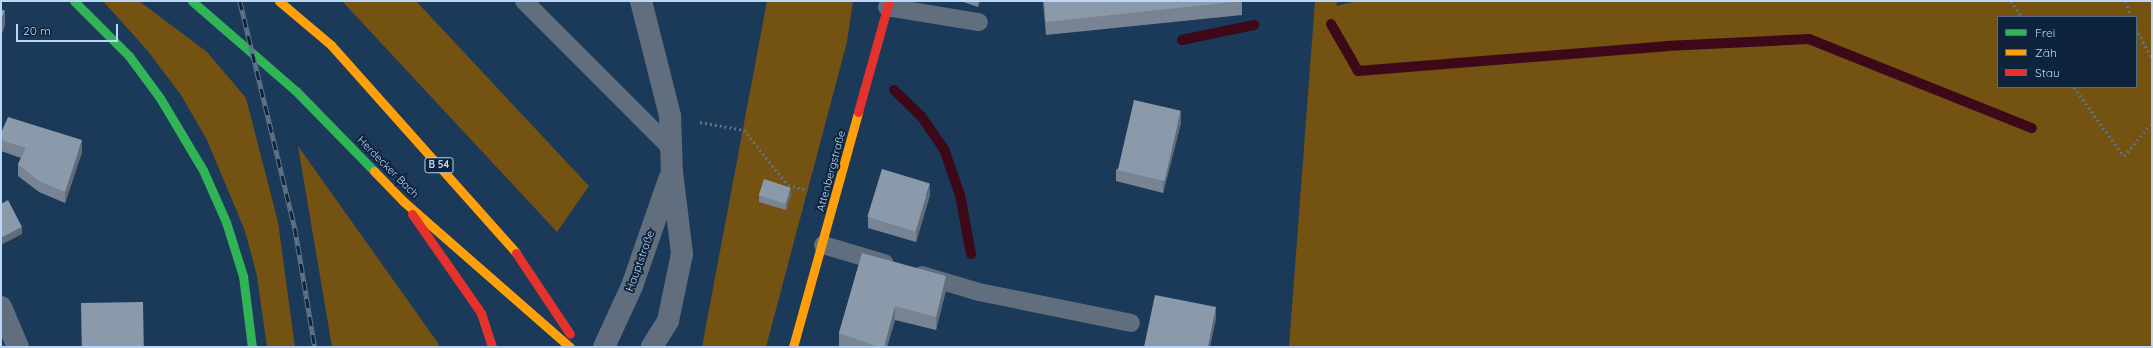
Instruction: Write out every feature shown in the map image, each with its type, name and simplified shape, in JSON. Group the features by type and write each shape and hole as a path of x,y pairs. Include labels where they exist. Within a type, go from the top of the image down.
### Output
{"main road":[{"path":"74,1 129,56 160,98 203,170 226,222 243,276 252,347"},
{"name":"Herdecker Bach","path":"192,1 296,91 403,201 570,347"},
{"name":"B 54","path":"279,1 331,45 514,249 578,347"},
{"name":"Attenbergstraße","path":"793,347 824,245 888,4"},
{"path":"403,201 481,313 492,347"}],"street":[{"name":"Hauptstraße","path":"641,1 670,116 672,172 682,254 668,321 652,347"},
{"name":"Hauptstraße","path":"604,347 632,286 672,172"},
{"path":"1,307 18,347"}],"lane":[{"path":"524,1 672,149"},
{"path":"888,4 979,22"},
{"path":"824,245 979,292 1132,323"}],"path":[{"path":"2011,1 2021,16"},
{"path":"2126,1 2131,16"},
{"path":"2137,30 2152,58"},
{"path":"2075,88 2124,156 2152,123"},
{"path":"670,116 744,130 788,185 837,198"}],"shaded area":[{"path":"103,1 139,1 207,52 246,98 278,222 295,347 267,347 257,276 245,231 207,140 181,95 147,50"},
{"path":"342,1 416,1 589,186 557,232"},
{"path":"767,1 853,1 847,42 766,347 702,347"},
{"path":"1315,1 1338,1 1336,6 1357,1 2152,1 2152,347 1289,347"},
{"path":"298,146 438,343 439,347 332,347"}],"building":[{"path":"1044,1 1242,1 1046,22"},
{"path":"1,9 5,11 1,20"},
{"path":"1134,100 1181,111 1165,181 1118,170"},
{"path":"8,117 82,140 65,192 39,181 18,164 26,148 1,140 1,133"},
{"path":"882,169 930,184 915,231 867,217"},
{"path":"764,179 791,188 785,204 759,195"},
{"path":"8,200 22,227 1,238 1,204"},
{"path":"862,253 946,276 936,317 895,306 884,347 879,347 839,333"},
{"path":"1155,295 1216,307 1208,347 1144,347"},
{"path":"143,302 144,347 82,347 81,303"}],"waterway":[{"path":"1331,24 1358,71 1666,46 1809,39 2032,128"},
{"path":"1182,40 1254,25"},
{"name":"Herdecker Bach","path":"894,90 921,116 944,149 960,195 971,254"}],"railway":[{"path":"240,1 295,228 315,347"}],"traffic: fast":[{"path":"74,1 129,56 160,98 203,170 226,222 243,276 252,347"},
{"path":"192,1 296,91 374,171"}],"traffic: slow":[{"path":"279,1 331,45 516,253"},
{"path":"793,347 858,112"},
{"path":"374,171 403,201 570,347"}],"traffic: jam":[{"path":"858,112 889,1"},
{"path":"412,214 481,313 492,347"},
{"path":"516,253 570,334"}]}
